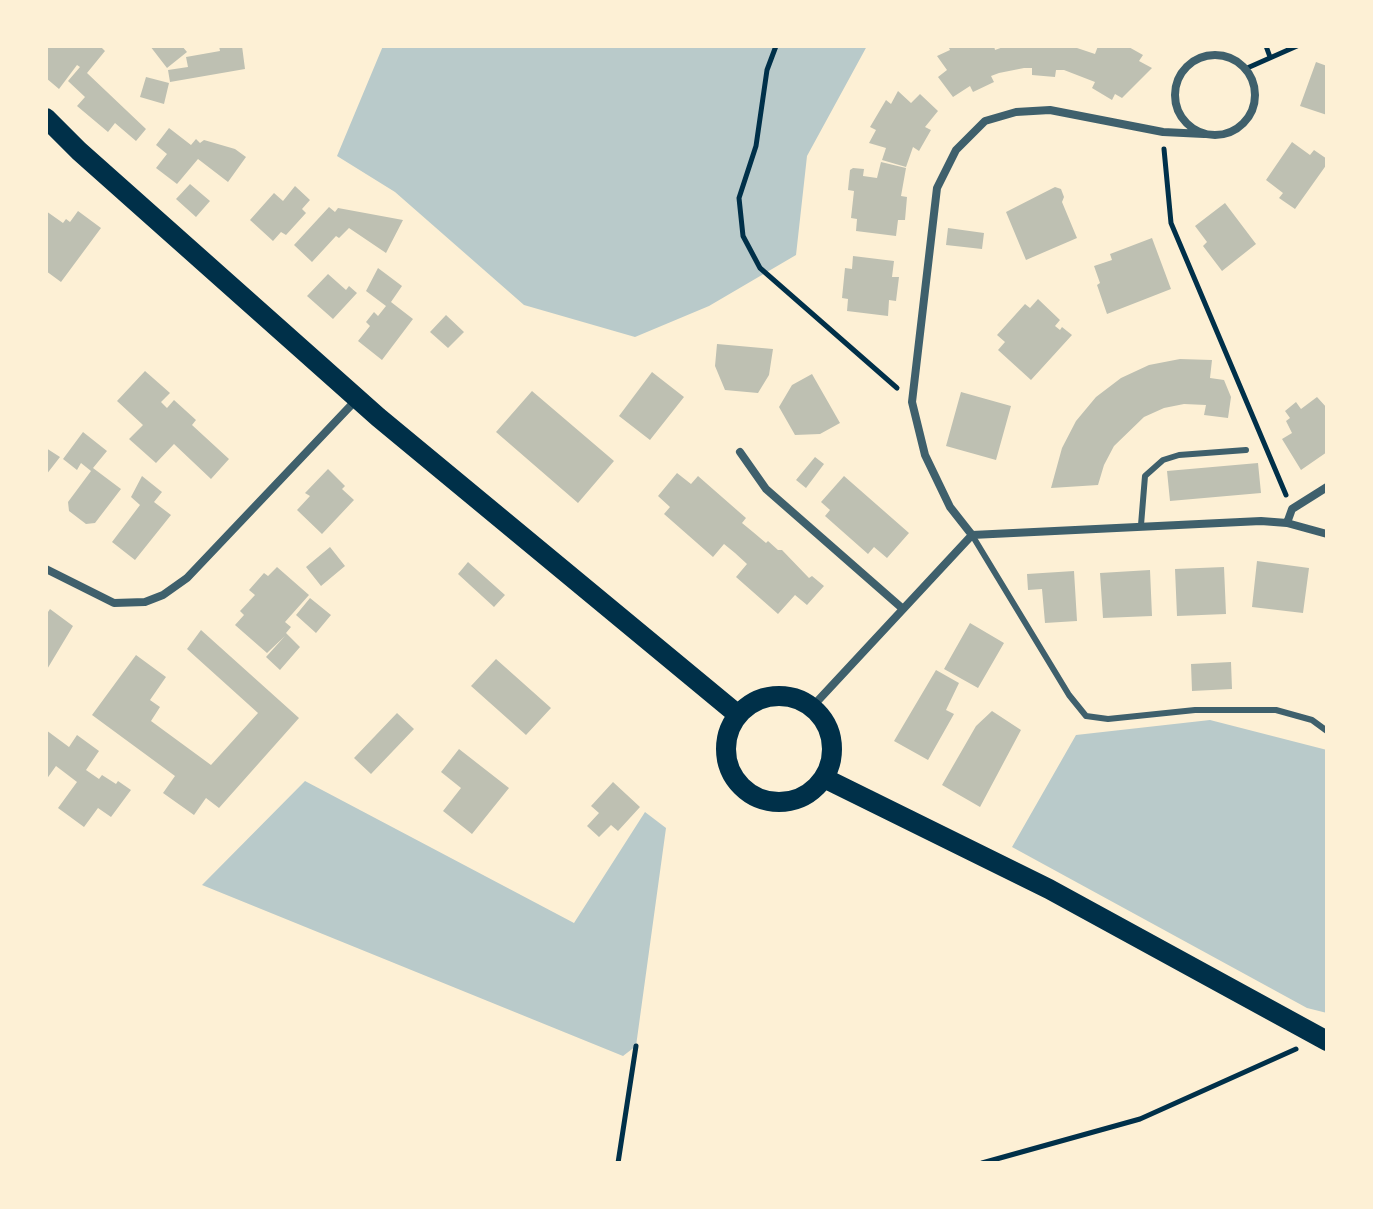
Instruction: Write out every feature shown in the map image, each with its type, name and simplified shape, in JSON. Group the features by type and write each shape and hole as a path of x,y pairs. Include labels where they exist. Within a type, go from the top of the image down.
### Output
{"main road":[{"path":"46,118 79,151 357,398 737,714"},
{"path":"779,695 797,698 812,707 823,718 833,748 831,764 824,778 812,792 795,801 776,803 759,799 743,789 731,774 726,756 727,738 737,714 761,698 779,695"},
{"path":"824,778 1049,889 1322,1038"}],"street":[{"path":"972,535 950,507 925,455 912,402 937,188 956,150 985,121 1016,112 1050,110 1163,132 1217,136 1230,133 1249,117 1255,92 1245,69 1223,56 1209,55 1196,60 1185,68 1178,80 1176,107 1192,129 1204,134"},
{"path":"46,569 114,603 145,602 163,595 187,578 357,398"},
{"path":"740,452 766,489 903,609"},
{"path":"1287,523 1292,509 1327,487"},
{"path":"812,707 972,535 1261,521 1287,523 1327,534"}],"lane":[{"path":"1141,525 1145,476 1163,460 1179,455 1246,450"},
{"path":"972,535 1069,695 1086,716 1108,719 1195,710 1276,710 1312,720 1327,731"}],"path":[{"path":"776,46 767,70 756,146 739,198 743,236 760,268 912,402"},
{"path":"1266,46 1270,57"},
{"path":"1245,69 1297,46"},
{"path":"1163,132 1171,223 1292,509"},
{"path":"982,1163 1140,1119 1322,1038"},
{"path":"618,1163 636,1046"}],"shaded area":[{"path":"383,46 867,46 807,156 796,255 709,306 635,337 524,305 395,192 337,156"},
{"path":"1210,720 1327,750 1327,1013 1307,1008 1012,847 1076,735"},
{"path":"305,781 574,923 645,812 666,828 636,1046 623,1056 202,885"}],"building":[{"path":"46,46 100,46 105,51 87,73 146,129 136,141 115,123 108,132 77,106 85,97 68,81 80,67 77,65 59,89 46,78"},
{"path":"150,46 182,46 187,52 167,68"},
{"path":"219,46 242,46 245,69 170,82 168,70 188,67 186,57 220,51"},
{"path":"948,46 994,46 995,50 1006,46 1071,46 1095,54 1098,46 1127,46 1143,55 1139,61 1152,68 1122,98 1115,94 1112,100 1092,88 1095,82 1064,70 1056,70 1055,77 1032,75 1032,68 999,73 991,76 994,82 973,92 970,86 953,97 938,77 947,70 937,56 950,50"},
{"path":"1316,62 1327,66 1327,115 1300,106"},
{"path":"146,77 169,83 164,104 140,97"},
{"path":"898,91 911,103 920,94 938,111 925,127 931,130 919,151 913,147 906,167 882,160 886,148 869,143 876,130 870,127 886,100 891,104"},
{"path":"169,128 191,145 196,139 200,143 204,140 235,149 246,157 228,182 198,159 177,184 156,168 167,154 156,145"},
{"path":"1292,142 1310,155 1314,150 1327,159 1327,164 1295,209 1279,198 1283,193 1266,180"},
{"path":"881,162 906,168 901,196 907,197 905,220 898,220 896,236 856,231 857,219 851,218 854,191 848,190 850,170 864,169 863,176 877,178"},
{"path":"190,184 210,201 196,217 176,199"},
{"path":"295,186 310,200 302,209 306,213 286,235 281,232 273,241 250,220 274,193 283,201"},
{"path":"1055,187 1061,189 1062,202 1077,238 1026,260 1006,212"},
{"path":"1225,203 1256,244 1222,271 1203,246 1207,242 1195,226"},
{"path":"329,207 335,212 338,208 403,220 386,253 349,228 339,238 336,236 312,262 294,245"},
{"path":"46,211 63,223 66,219 70,222 78,211 101,228 61,282 46,271"},
{"path":"948,228 984,233 982,249 946,245"},
{"path":"1152,238 1171,289 1107,314 1094,266 1112,260 1110,254"},
{"path":"853,256 894,261 892,277 899,277 896,301 889,300 888,316 847,311 848,299 842,298 845,268 852,269"},
{"path":"378,268 402,286 391,302 413,319 382,360 358,341 370,326 366,322 374,312 378,316 386,306 366,291"},
{"path":"328,274 346,290 349,286 357,293 333,319 307,296"},
{"path":"1038,299 1060,320 1055,326 1072,335 1031,380 998,350 1005,342 997,335 1025,304 1030,308"},
{"path":"446,315 464,332 448,348 430,332"},
{"path":"717,344 773,349 769,375 758,393 725,390 715,366"},
{"path":"1180,359 1212,360 1210,378 1224,380 1231,397 1228,418 1204,415 1206,405 1184,404 1164,408 1144,417 1114,446 1098,485 1051,488 1062,448 1076,421 1096,397 1121,378 1149,365"},
{"path":"145,371 170,393 161,402 167,408 174,400 196,420 192,425 229,459 211,479 174,444 156,463 129,439 143,425 117,401"},
{"path":"652,372 684,397 650,440 619,416"},
{"path":"812,374 840,423 820,434 795,435 779,407 792,385"},
{"path":"532,391 614,461 578,503 496,432"},
{"path":"961,392 1011,406 996,460 946,446"},
{"path":"1317,397 1327,408 1327,452 1301,470 1282,439 1292,433 1286,421 1290,418 1285,411 1296,402 1301,409"},
{"path":"83,432 107,451 93,468 121,489 95,523 86,524 69,511 68,502 91,471 81,463 77,470 63,459"},
{"path":"46,448 60,457 46,475"},
{"path":"815,457 824,464 806,488 796,480"},
{"path":"1258,463 1261,493 1170,501 1167,471"},
{"path":"328,469 354,500 322,534 297,510 310,496 305,493"},
{"path":"677,473 691,484 698,476 746,518 742,523 766,543 768,541 782,550 809,578 812,576 824,586 807,605 795,595 778,614 736,577 747,564 735,553 724,544 713,557 664,514 670,507 658,496"},
{"path":"142,476 162,492 154,502 171,515 135,560 112,542 140,505 131,497"},
{"path":"844,476 909,533 887,558 874,547 868,554 825,516 830,510 821,502"},
{"path":"330,547 345,566 321,586 306,567"},
{"path":"1257,561 1309,568 1303,613 1252,607"},
{"path":"468,562 505,595 494,607 458,574"},
{"path":"277,567 309,595 285,622 291,627 286,633 300,647 280,670 266,657 285,636 267,653 235,625 244,615 240,611 255,595 249,590 264,573 268,576"},
{"path":"1224,567 1226,614 1177,616 1175,569"},
{"path":"1150,570 1152,616 1103,618 1100,573"},
{"path":"1074,571 1077,621 1045,623 1042,589 1028,590 1027,574"},
{"path":"310,598 331,615 316,633 296,615"},
{"path":"50,609 73,626 46,671 46,610 48,612"},
{"path":"970,623 1004,643 978,688 944,669"},
{"path":"201,630 299,718 219,808 206,798 194,815 163,793 175,776 92,715 136,655 166,677 150,700 160,707 151,721 211,765 258,713 187,649"},
{"path":"496,659 551,708 526,735 471,686"},
{"path":"1231,662 1232,689 1192,691 1191,664"},
{"path":"936,670 959,683 946,710 954,714 928,760 894,741"},
{"path":"992,711 1021,730 980,807 942,785 976,726"},
{"path":"397,713 414,729 371,774 354,758"},
{"path":"46,730 69,747 77,735 99,751 86,770 99,779 102,775 116,784 118,781 131,790 111,817 98,808 84,827 58,808 77,782 56,766 46,780"},
{"path":"459,749 509,788 472,834 443,811 461,788 441,772"},
{"path":"613,782 640,807 618,831 611,825 599,837 587,826 599,813 591,806"}]}
